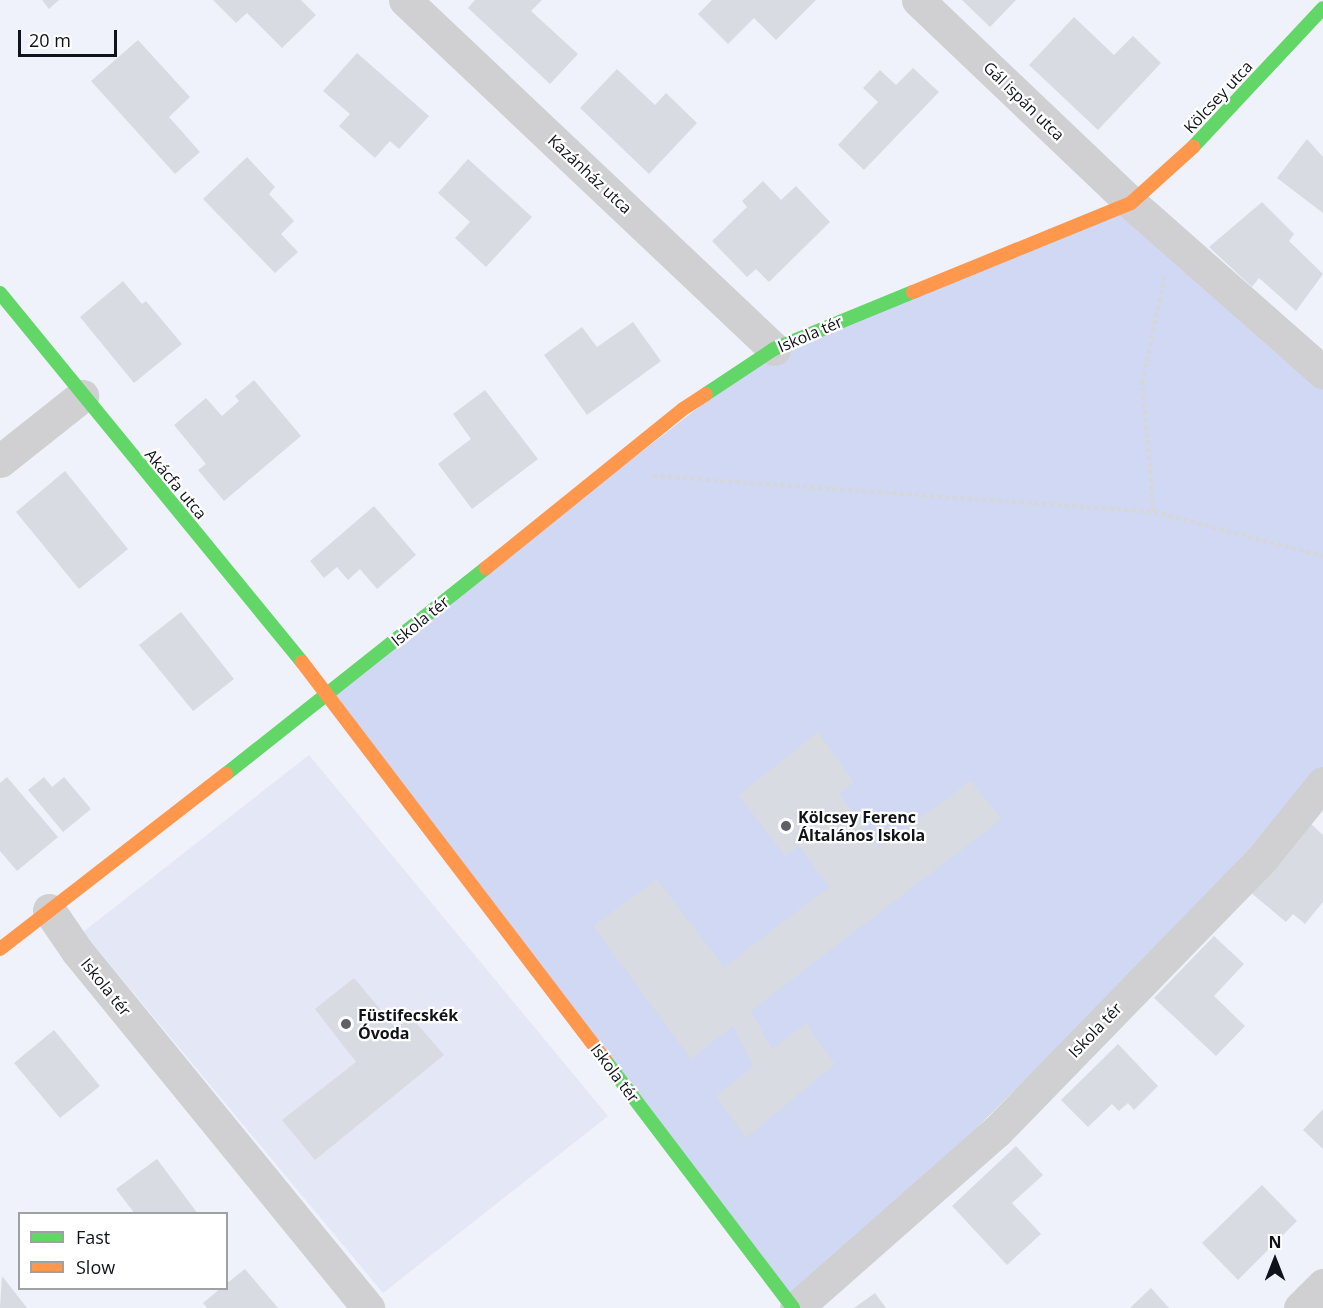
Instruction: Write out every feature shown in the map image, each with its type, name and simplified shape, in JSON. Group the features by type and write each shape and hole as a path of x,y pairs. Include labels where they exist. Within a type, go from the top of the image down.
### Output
{"street":[{"name":"Kazánház utca","path":"405,0 774,349"},
{"name":"Gál ispán utca","path":"918,0 1131,203"},
{"name":"Kölcsey utca","path":"1131,203 1179,163 1323,8"},
{"name":"Iskola tér","path":"368,1308 77,951 49,910 329,694 683,410 774,349 1131,203"},
{"path":"1131,203 1323,372"},
{"name":"Akácfa utca","path":"0,293 82,396 329,694"},
{"path":"0,461 82,396"},
{"name":"Iskola tér","path":"329,694 794,1308 996,1131 1264,856 1323,783"},
{"path":"0,949 49,910"},
{"path":"1300,1308 1323,1285"}],"path":[{"path":"1154,512 1142,384 1173,239"},
{"path":"604,473 1154,512 1323,556"}],"shaded area":[{"path":"1131,203 1323,372 1323,783 796,1308 329,694 774,349"},
{"name":"Füstifecskék Óvoda","path":"309,755 608,1116 383,1293 83,932"}],"building":[{"path":"42,0 59,0 49,9"},
{"path":"213,0 301,0 316,15 282,48 247,13 236,23"},
{"path":"475,0 542,0 531,11 578,54 550,84 468,8"},
{"path":"712,0 816,0 776,40 754,18 728,44 698,14"},
{"path":"962,0 1016,0 990,27"},
{"path":"1074,17 1114,55 1133,36 1161,63 1098,130 1029,65"},
{"path":"138,40 190,97 169,117 200,152 175,174 91,81"},
{"path":"357,53 429,116 399,149 390,141 375,158 339,126 350,114 323,91"},
{"path":"913,68 939,92 864,170 838,145 878,102 863,88 880,70 896,85"},
{"path":"617,69 655,105 666,93 697,123 649,174 580,108"},
{"path":"1307,139 1323,157 1323,213 1277,178"},
{"path":"247,157 275,187 269,194 294,221 281,234 298,252 275,273 203,199"},
{"path":"468,159 532,217 486,267 455,238 470,222 438,193"},
{"path":"763,181 781,200 796,186 830,222 769,282 756,269 747,277 712,241 747,207 742,201"},
{"path":"1262,202 1294,234 1289,241 1323,274 1296,311 1259,278 1252,287 1209,247"},
{"path":"123,281 142,304 146,301 182,344 134,383 80,317"},
{"path":"633,322 661,361 587,415 544,355 582,327 597,347"},
{"path":"254,380 301,436 224,501 198,470 206,464 174,425 206,398 222,416 239,401 235,396"},
{"path":"485,390 538,459 472,509 438,464 471,439 453,414"},
{"path":"65,471 128,549 79,589 16,512"},
{"path":"374,506 416,555 377,589 360,569 348,580 337,567 324,578 310,561"},
{"path":"181,612 234,679 193,711 139,645"},
{"path":"818,732 854,782 839,794 879,847 971,781 1002,819 751,1011 772,1049 806,1023 835,1064 746,1138 716,1096 753,1066 733,1026 691,1059 593,926 657,879 724,967 829,887 799,846 785,856 738,795"},
{"path":"7,777 58,837 17,871 0,851 0,783"},
{"path":"44,777 52,787 64,777 91,809 63,832 28,790"},
{"path":"1309,822 1323,835 1323,902 1305,924 1293,914 1286,922 1250,892"},
{"path":"1214,936 1244,964 1214,996 1245,1026 1216,1056 1154,998"},
{"path":"354,978 396,1028 411,1017 444,1055 315,1160 282,1120 356,1062 315,1009"},
{"path":"54,1030 100,1086 60,1118 14,1063"},
{"path":"1118,1044 1158,1086 1134,1110 1128,1103 1119,1111 1112,1104 1088,1127 1061,1100"},
{"path":"1323,1109 1323,1149 1303,1130"},
{"path":"1016,1146 1043,1175 1012,1203 1041,1234 1007,1265 952,1206"},
{"path":"157,1159 197,1212 133,1212 116,1189"},
{"path":"1262,1185 1297,1221 1238,1280 1202,1243"},
{"path":"245,1269 278,1308 207,1308 203,1303 219,1290 228,1290 228,1282"},
{"path":"2,1276 27,1308 0,1308"},
{"path":"1151,1288 1169,1308 1130,1308"},
{"path":"875,1293 886,1308 854,1308"}],"traffic: fast":[{"path":"1193,147 1323,8"},
{"path":"706,394 774,349 913,292"},
{"path":"0,293 302,662"},
{"path":"226,774 486,568"},
{"path":"605,1060 793,1308"}],"traffic: slow":[{"path":"913,292 1131,203 1193,147"},
{"path":"486,568 683,409 706,394"},
{"path":"302,662 605,1060"},
{"path":"0,949 226,774"}],"place":[{"name":"Kölcsey Ferenc Általános Iskola","path":"786,826"},
{"name":"Füstifecskék Óvoda","path":"346,1024"}]}
